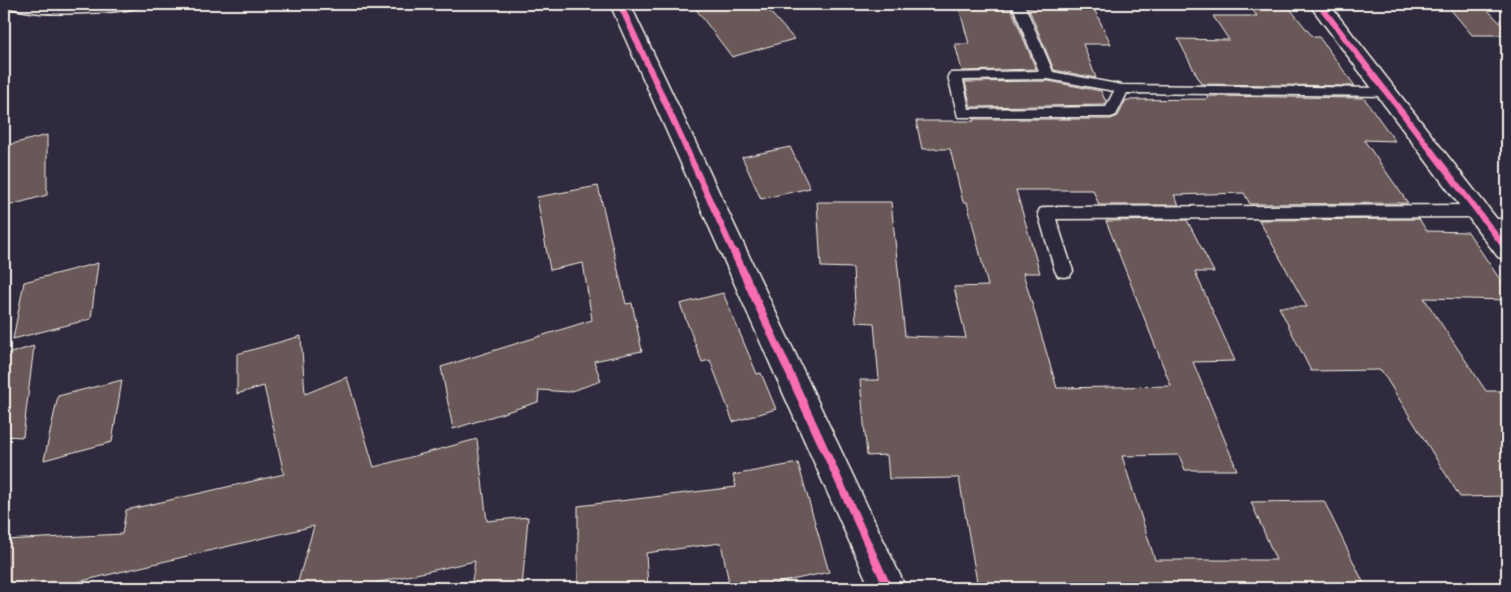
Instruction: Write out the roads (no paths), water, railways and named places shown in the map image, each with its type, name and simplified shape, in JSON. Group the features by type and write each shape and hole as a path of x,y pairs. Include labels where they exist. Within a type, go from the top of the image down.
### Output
{"street":[{"path":"620,4 888,588"},
{"path":"1319,4 1387,92 1491,220 1507,250"}],"lane":[{"path":"11,4 84,10 138,4"},
{"path":"1018,4 1048,74"},
{"path":"1122,89 1111,112 963,114 955,76 1048,74 1122,89 1387,92"},
{"path":"1064,271 1046,213 1491,220"}]}
